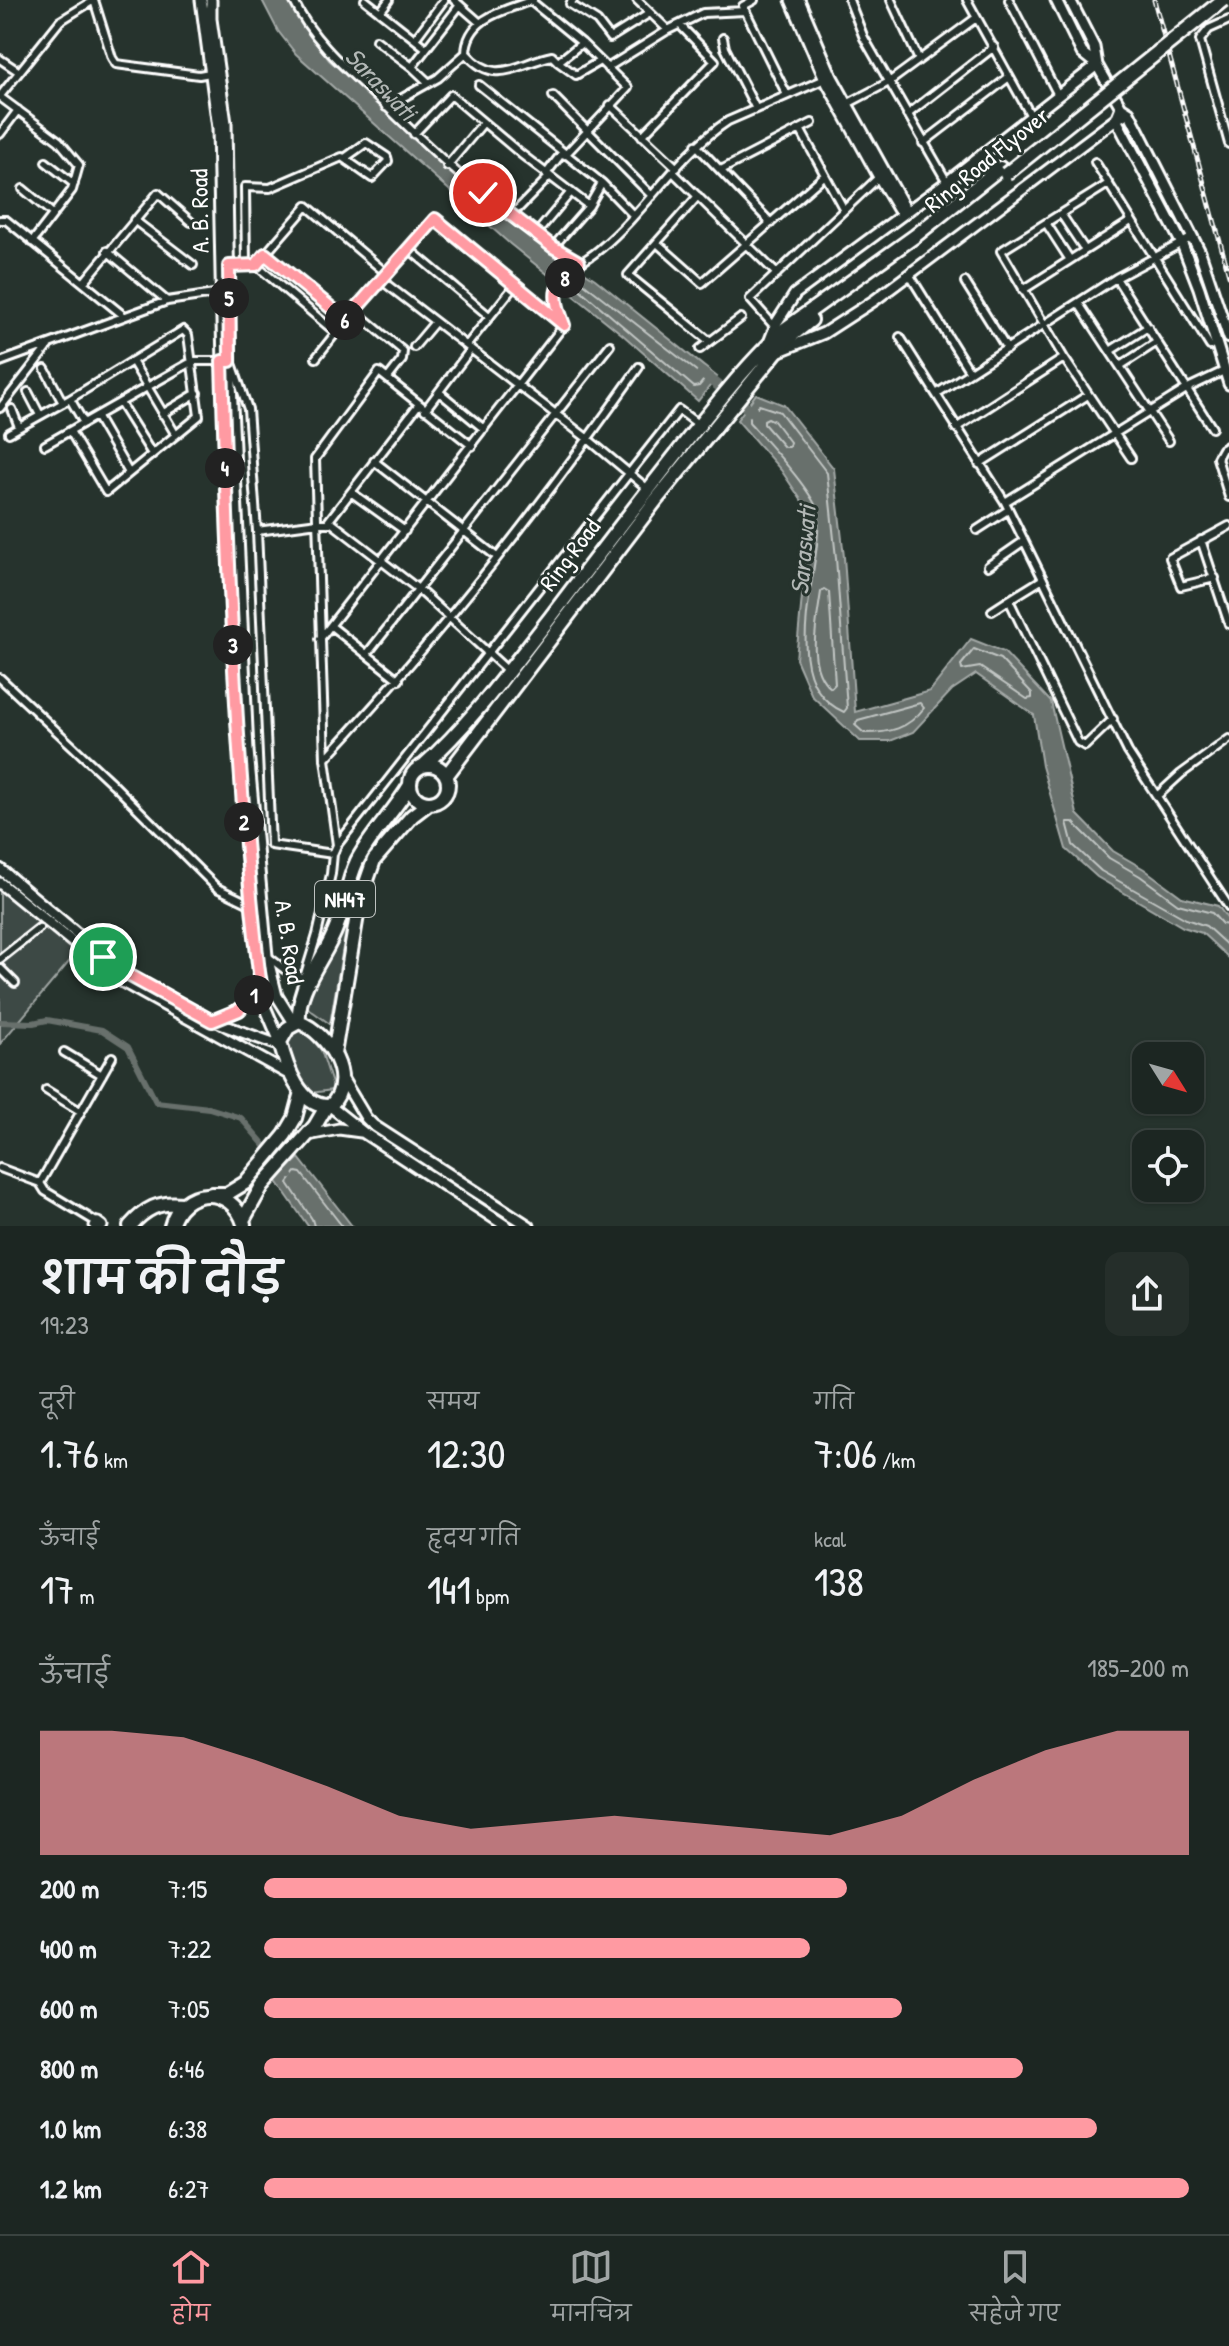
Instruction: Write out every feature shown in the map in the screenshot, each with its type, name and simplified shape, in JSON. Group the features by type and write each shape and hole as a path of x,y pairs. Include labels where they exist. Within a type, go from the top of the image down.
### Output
{"highway":[{"name":"Ring Road Flyover","path":"1003,171 1209,0"},
{"name":"Ring Road Flyover","path":"753,370 773,348 1223,0"},
{"name":"Ring Road","path":"423,766 450,742 509,672 699,425 753,370"},
{"name":"Ring Road","path":"446,776 656,500 723,418 743,382"},
{"path":"334,1054 359,903 374,860 405,824 429,803 444,796 448,786 446,776 434,766 423,766"},
{"name":"NH47","path":"298,1008 334,934 357,860 396,808 410,785 413,773 423,766"},
{"path":"410,785 416,798 429,803"},
{"path":"296,1023 298,1008"},
{"path":"244,1223 262,1186 339,1096 342,1078 334,1054 309,1026 296,1023 288,1028 280,1044 292,1076 302,1092 328,1106"},
{"path":"171,1226 182,1204 201,1194 235,1191 285,1135 295,1118 302,1092"},
{"path":"211,1194 231,1202 244,1223"},
{"path":"130,1226 148,1209 166,1202 182,1204"}],"main road":[{"name":"A. B. Road","path":"201,0 210,73 217,86 226,123 227,360 236,703 261,989 280,1044"},
{"name":"A. B. Road","path":"211,0 217,86 221,293 244,696 256,845 267,956 277,996 296,1023"},
{"path":"791,0 825,79 879,177 898,209 904,213"},
{"path":"799,0 847,104 903,205 904,213"},
{"path":"1056,0 1082,53 1097,65 1125,110 1193,237 1209,273 1229,338"},
{"path":"1070,0 1094,47 1097,65"},
{"path":"1097,65 947,182 795,294 775,328 773,348 824,333 1119,122 1125,110"},
{"path":"1119,122 1182,244 1229,384"},
{"path":"0,869 123,972 212,1021 280,1044"},
{"path":"0,883 119,980 292,1076"},
{"path":"212,1021 239,1010 261,989"},
{"path":"342,1078 373,1125 529,1226"},
{"path":"328,1106 506,1226"},
{"path":"302,1140 339,1129 364,1133"}],"street":[{"path":"32,242 74,184 78,161 59,141 0,96 60,21 94,0 116,64 199,75 210,73"},
{"path":"293,0 302,18 327,49 447,166 576,265"},
{"path":"365,0 426,48"},
{"path":"380,12 389,0"},
{"path":"415,39 444,0"},
{"path":"562,0 572,2 597,21 610,38 649,11 651,0"},
{"path":"637,0 668,30"},
{"path":"754,0 743,6 787,95"},
{"path":"849,0 864,38 947,182"},
{"path":"891,0 919,60"},
{"path":"967,0 1031,116"},
{"path":"1009,0 1058,95"},
{"path":"512,215 563,154 628,88 582,43 533,1 508,7 479,22 466,43 466,53 480,67 507,72 521,68 532,60 552,56 576,75 600,61"},
{"path":"412,67 457,2 479,22"},
{"path":"607,68 668,30 708,12 745,11"},
{"path":"847,104 889,82 976,18"},
{"path":"1229,20 1209,29 1200,40 1229,144"},
{"path":"642,136 715,61 680,25"},
{"path":"723,38 725,48 756,109"},
{"path":"376,40 429,83"},
{"path":"558,62 582,43"},
{"path":"907,115 994,47"},
{"path":"386,107 448,71 466,53"},
{"path":"0,59 18,71"},
{"path":"923,143 1009,77"},
{"path":"564,325 555,300 557,288 576,265 600,249 652,196 696,145 728,121 825,79"},
{"path":"479,85 602,183 633,215"},
{"path":"414,134 451,95 589,206"},
{"path":"553,96 652,196"},
{"path":"610,105 777,274"},
{"path":"1218,110 1229,107"},
{"path":"0,134 18,110"},
{"path":"447,166 483,123"},
{"path":"721,170 812,123"},
{"path":"800,129 843,208"},
{"path":"246,265 245,187 270,188 345,158 366,143 387,157 388,161 370,178 345,158"},
{"path":"696,145 771,223"},
{"path":"46,162 74,184"},
{"path":"1095,162 1210,346"},
{"path":"657,243 702,283 825,175"},
{"path":"775,328 749,301 843,208 879,177"},
{"path":"553,247 589,206 602,183"},
{"path":"1108,184 1001,251 1064,358 1131,458"},
{"path":"23,189 53,214"},
{"path":"536,234 571,192"},
{"path":"84,282 158,193 191,222"},
{"path":"698,196 628,275 709,341"},
{"path":"256,265 307,206 435,322 648,489"},
{"path":"1061,214 1085,250"},
{"path":"316,358 335,332 435,219 564,325"},
{"path":"0,220 6,220 124,316"},
{"path":"134,220 193,265"},
{"path":"1023,290 1131,221"},
{"path":"1046,223 1070,260"},
{"path":"936,394 1116,278 1193,237"},
{"path":"409,249 489,316"},
{"path":"107,251 167,301"},
{"path":"265,254 346,320"},
{"path":"229,266 256,265 335,332"},
{"path":"909,274 970,372"},
{"path":"1116,278 1212,428"},
{"path":"965,282 1007,349"},
{"path":"327,523 374,461 439,392 489,316 515,285"},
{"path":"0,362 167,301 221,293"},
{"path":"1079,304 1169,441"},
{"path":"354,310 403,351 402,360 388,378"},
{"path":"700,349 741,318"},
{"path":"414,347 435,322"},
{"path":"320,639 564,325"},
{"path":"1110,351 1148,327"},
{"path":"9,433 183,330 188,335 199,416 106,492 70,431"},
{"path":"900,337 1005,502 1128,752 1228,901"},
{"path":"1120,366 1157,342"},
{"path":"0,408 49,345"},
{"path":"367,654 610,345"},
{"path":"956,428 1064,358"},
{"path":"45,445 193,361 227,360 248,409 257,531 271,845"},
{"path":"132,361 176,435"},
{"path":"325,759 399,680 450,617 588,439 639,367"},
{"path":"45,369 84,423"},
{"path":"1005,502 1151,410 1224,371"},
{"path":"337,845 325,759 315,459 379,372 472,446"},
{"path":"28,392 40,415"},
{"path":"439,392 484,429"},
{"path":"162,414 197,393"},
{"path":"979,464 1088,395"},
{"path":"120,403 152,454"},
{"path":"12,409 19,427"},
{"path":"298,1008 298,989 317,935 337,845 679,410 699,425"},
{"path":"96,416 129,473"},
{"path":"1229,445 1219,452 1217,458 1229,497"},
{"path":"374,461 497,557"},
{"path":"352,493 405,531"},
{"path":"977,530 1008,510"},
{"path":"257,531 332,523 418,589 509,672"},
{"path":"1215,578 1183,586 1178,582 1172,555 1229,526"},
{"path":"1201,540 1229,624"},
{"path":"988,566 1024,541"},
{"path":"992,611 1043,579"},
{"path":"1009,600 1080,744 1089,743 1113,719"},
{"path":"331,626 399,680"},
{"path":"0,678 113,784 217,888 252,905"},
{"path":"1157,796 1229,739"},
{"path":"256,845 333,854"},
{"path":"0,959 39,928"},
{"path":"267,956 284,969 302,977"},
{"path":"0,968 15,983"},
{"path":"64,1052 102,1075"},
{"path":"40,1183 112,1057"},
{"path":"46,1090 80,1111"},
{"path":"0,1168 40,1183 45,1191 98,1225"}],"shaded area":[{"path":"0,882 79,950 0,1044"},
{"path":"350,906 330,1024 303,1002 329,957"},
{"path":"291,1029 304,1029 321,1050 332,1090 311,1093 300,1082 286,1041"}],"water":[{"path":"262,0 287,0 329,60 427,151 717,377 698,401 623,335 510,244 296,54 278,31"},
{"path":"756,394 784,405 834,469 855,712 930,691 971,639 1004,652 1051,702 1077,814 1113,851 1182,897 1218,906 1229,921 1229,958 1202,933 1183,927 1097,877 1066,849 1042,766 1034,715 976,674 952,690 913,732 890,741 860,741 812,696 796,659 810,513 781,470 737,420"},
{"path":"299,1158 352,1226 308,1226 276,1180"}],"waterway":[{"name":"Saraswati","path":"702,373 758,416"},
{"path":"0,1022 33,1023 47,1020 102,1030 128,1047 156,1102 209,1108 241,1118 291,1176"}],"railway":[{"path":"1154,0 1229,275"}],"route":[{"path":"103,957 166,998 212,1021 239,1010 261,989 248,866 231,608 222,361 230,361 229,266 256,265 265,254 346,320 435,219 564,325 555,293 579,262 553,247 483,193"}]}
